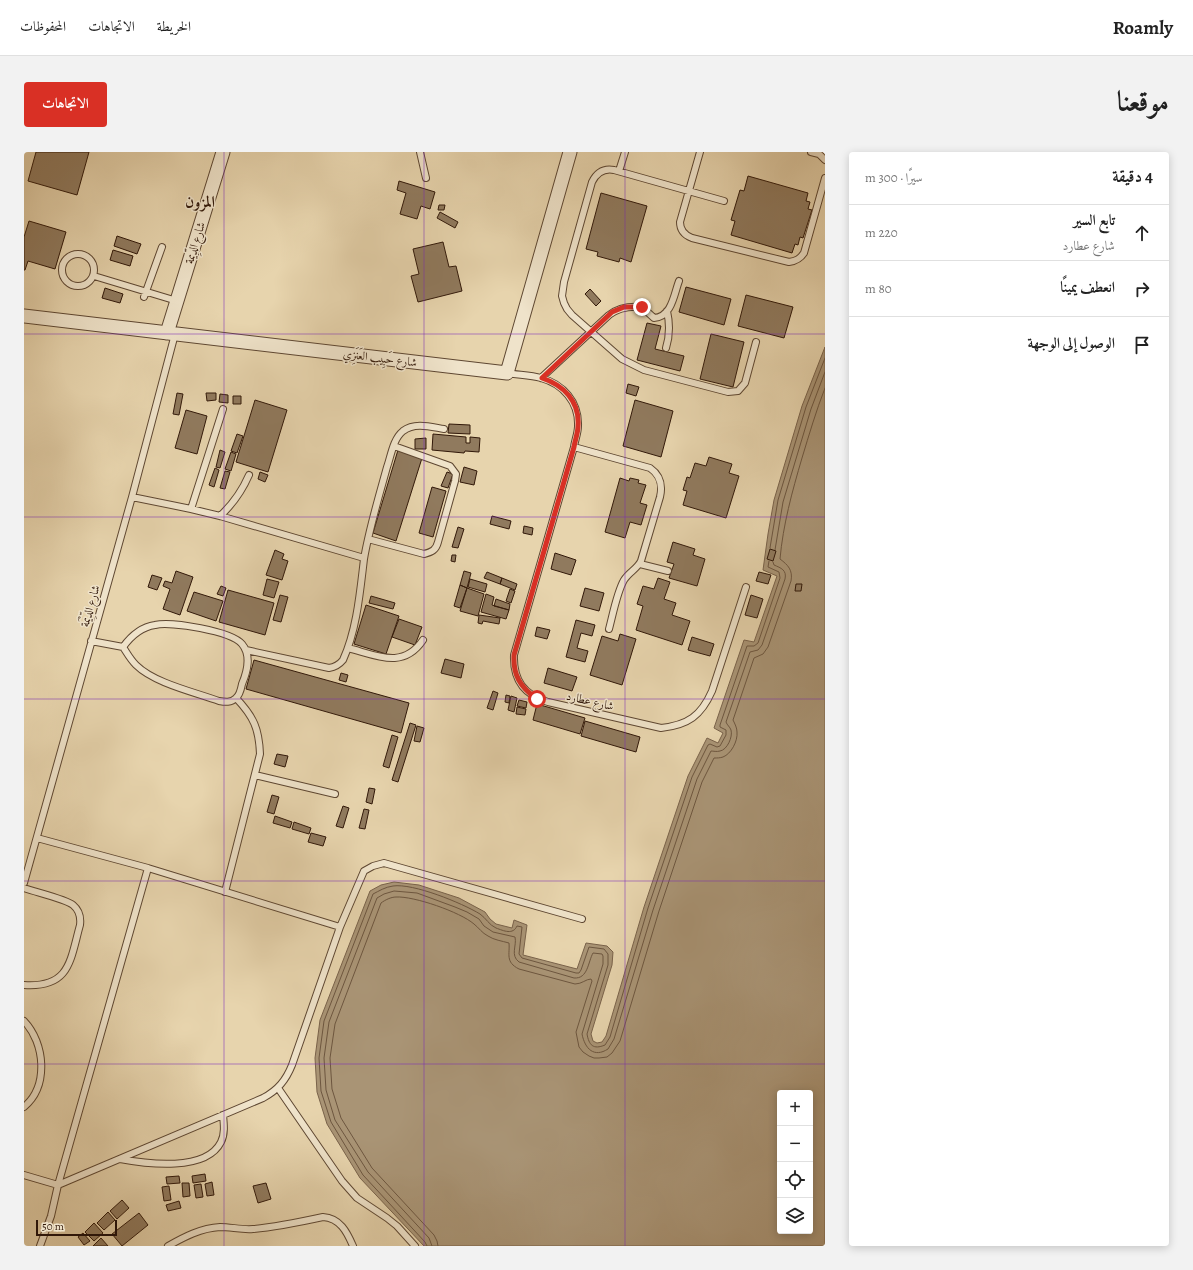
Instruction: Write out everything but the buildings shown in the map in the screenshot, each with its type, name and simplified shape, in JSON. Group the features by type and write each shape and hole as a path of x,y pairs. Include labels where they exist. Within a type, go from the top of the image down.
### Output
{"street":[{"name":"شارع الدِّيمة","path":"171,334 177,302 223,152"},
{"path":"507,373 570,152"},
{"name":"شارع حَبِيب العَنَزِي","path":"24,316 507,373"}],"lane":[{"path":"420,152 426,178"},
{"path":"619,171 625,152"},
{"path":"700,152 680,222 680,226 684,234 692,238 789,262 795,261 804,254 825,178"},
{"path":"811,152 819,154 825,160"},
{"path":"724,201 610,169 597,174 594,177 562,289 562,296 567,309 615,354 636,367 728,392 738,390 745,383 756,342"},
{"path":"145,294 162,246"},
{"path":"71,255 85,255 94,266 94,276 83,286 74,286 69,284 63,276 62,267 64,262 71,255"},
{"path":"94,276 145,294 177,302"},
{"path":"542,378 612,312 620,308 642,307 654,318 659,317 667,311 671,304 679,281"},
{"path":"666,348 670,333 667,311"},
{"name":"شارع الدِّيْمَة","path":"24,883 132,496 171,334"},
{"name":"شارع عطارد","path":"507,373 542,378 561,387 569,395 578,415 578,426 574,447 514,655 516,676 528,693 537,699 548,702 661,728 687,722 698,714 712,691 746,587"},
{"path":"191,509 223,409"},
{"path":"246,650 329,668 340,664 348,648 359,601 364,558 377,502 398,436 407,428 413,426 444,429"},
{"path":"368,539 424,554 433,551 438,542 456,474 450,466 394,446"},
{"path":"574,447 650,468 658,475 662,486 643,557 640,564 630,572 622,583 609,629"},
{"path":"220,516 237,498 249,474"},
{"path":"132,496 220,516 364,558"},
{"path":"640,564 668,571"},
{"path":"91,640 123,647 128,656 136,665 153,677 219,701 231,701 236,698 247,670 248,660 246,650 236,638 202,629 164,624 154,625 141,630 129,639 123,647"},
{"path":"348,648 389,658 397,658 412,652 423,640"},
{"path":"225,892 260,754 259,738 255,723 247,710 236,698"},
{"path":"255,775 335,794"},
{"path":"37,838 148,868 340,927"},
{"path":"24,1175 58,1185 272,1094 284,1081 292,1065 340,927 364,871 373,866 384,864 582,919"},
{"path":"40,1246 51,1216 58,1185 148,868"},
{"path":"24,888 69,902 77,909 81,920 68,967 63,974 56,980 47,984 24,985"},
{"path":"24,1021 33,1032 37,1041 41,1060 41,1069 38,1086 35,1093 24,1107"},
{"path":"278,1088 352,1194 397,1226 415,1246"},
{"path":"120,1159 146,1163 168,1164 204,1158 213,1152 220,1143 224,1131 223,1115"},
{"path":"168,1246 197,1232 213,1228 264,1228 323,1217 334,1219 338,1222 353,1246"}],"water":[{"path":"825,347 825,1246 424,1246 360,1178 327,1124 317,1092 315,1058 320,1020 370,891 381,885 394,882 419,885 459,898 485,912 496,924 512,928 514,920 527,925 523,955 577,969 586,943 607,946 613,952 612,965 591,1034 593,1041 597,1043 602,1042 606,1036 644,907 688,776 707,738 718,743 723,733 714,728 744,640 754,642 777,576 763,570 774,500 802,406"}],"district":[{"name":"المزون","path":"200,202"}],"route":[{"path":"537,699 528,693 516,676 514,655 574,447 578,426 578,415 569,395 561,387 542,378 612,312 624,307 642,307"}]}
